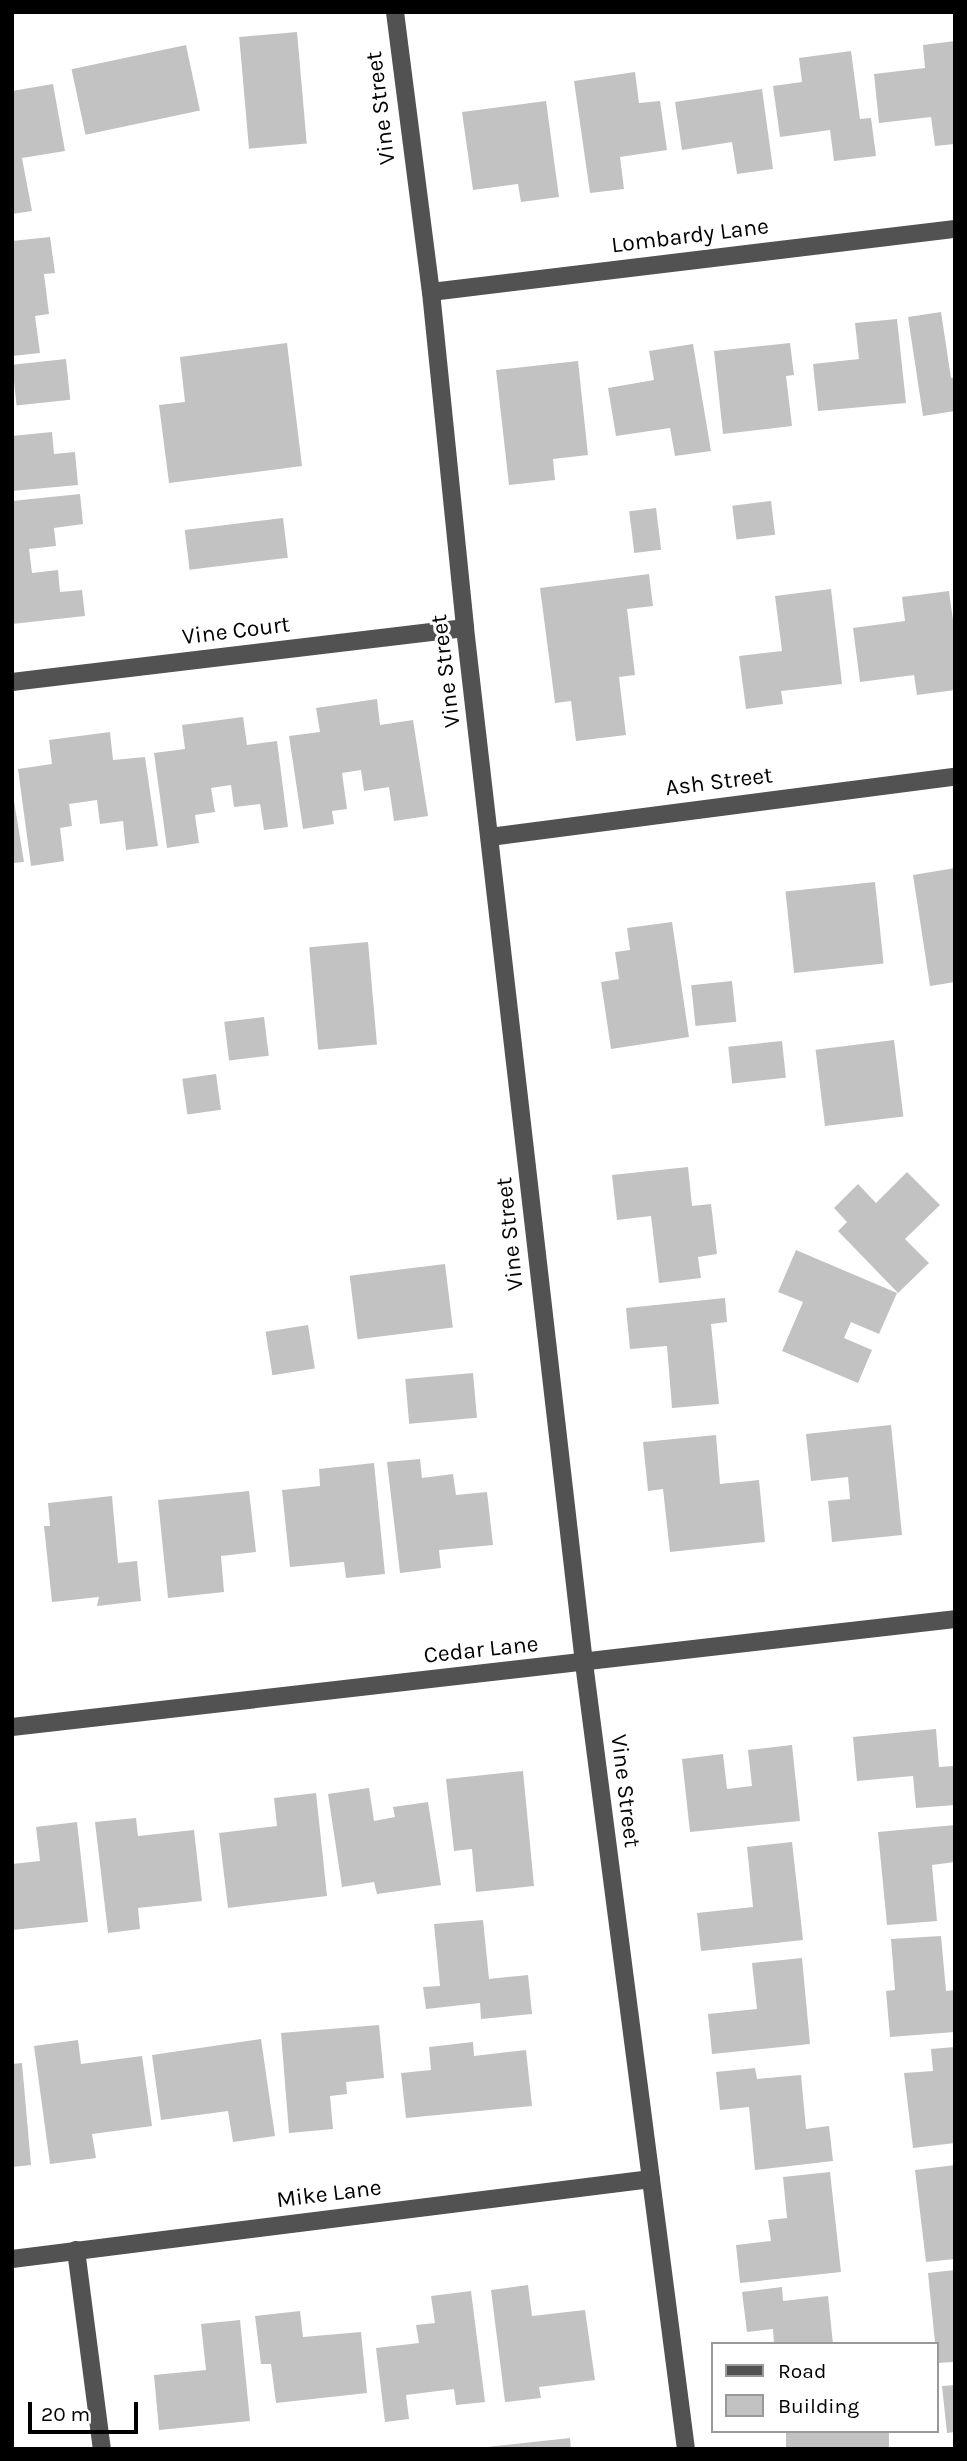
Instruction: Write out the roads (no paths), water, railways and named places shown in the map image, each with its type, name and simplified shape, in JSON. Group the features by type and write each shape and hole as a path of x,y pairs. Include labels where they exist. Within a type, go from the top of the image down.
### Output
{"street":[{"name":"Vine Street","path":"394,12 431,292 465,628 584,1663 686,2449"},
{"name":"Lombardy Lane","path":"431,292 955,229"},
{"name":"Vine Court","path":"12,682 465,628"},
{"name":"Ash Street","path":"490,837 955,777"},
{"name":"Cedar Lane","path":"12,1727 955,1619"},
{"name":"Mike Lane","path":"12,2259 651,2179"},
{"path":"76,2250 102,2449"}]}
